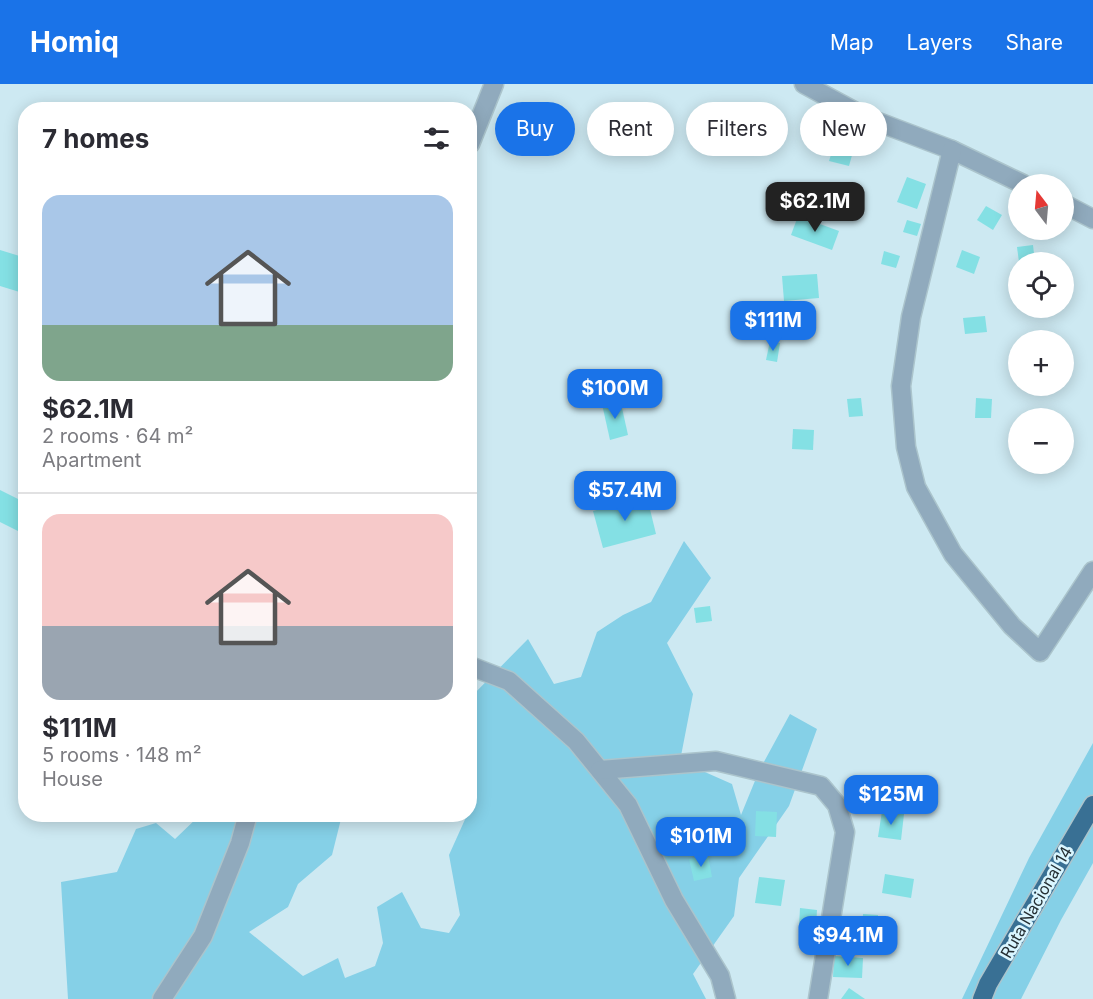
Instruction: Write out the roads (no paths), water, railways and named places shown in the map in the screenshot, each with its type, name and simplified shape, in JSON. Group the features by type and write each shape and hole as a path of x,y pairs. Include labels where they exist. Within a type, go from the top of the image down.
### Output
{"highway":[{"name":"Ruta Nacional 14","path":"982,999 988,984 1093,806"}],"street":[{"path":"477,126 494,84"},
{"path":"804,84 866,117 952,150 1008,177"},
{"path":"952,150 911,317 902,386 906,447 916,487 953,554 1012,626 1040,652 1093,571"},
{"path":"1074,209 1093,219"},
{"path":"477,669 509,681 576,741 628,805 674,900 720,976 726,999"},
{"path":"600,770 716,761 821,786 837,805 845,831 818,999"},
{"path":"162,999 203,936 240,843 246,822"}]}
